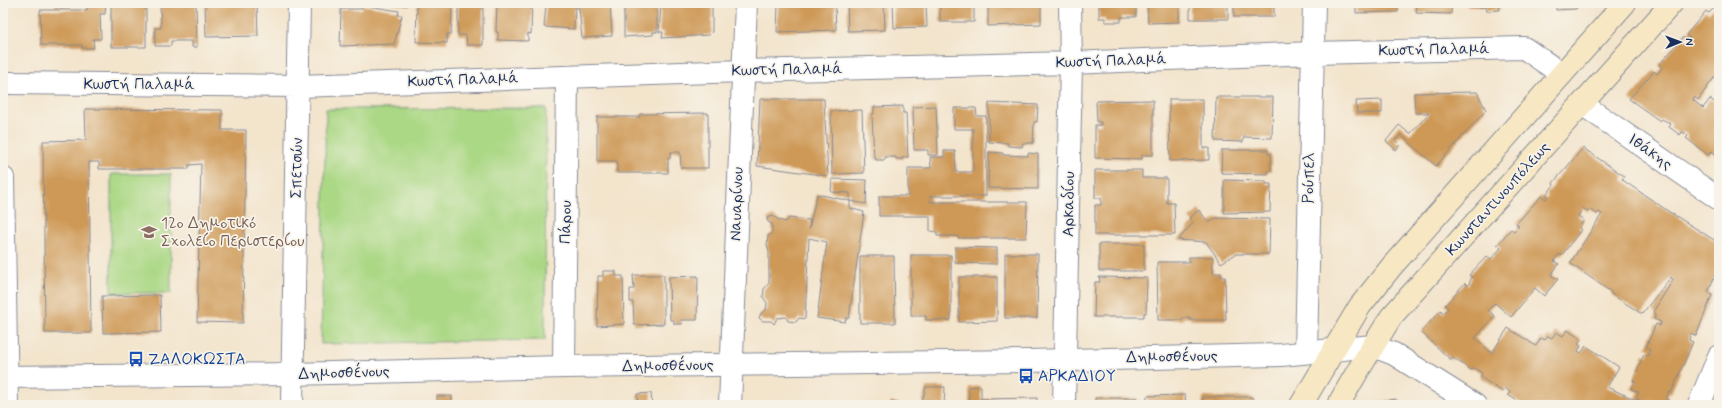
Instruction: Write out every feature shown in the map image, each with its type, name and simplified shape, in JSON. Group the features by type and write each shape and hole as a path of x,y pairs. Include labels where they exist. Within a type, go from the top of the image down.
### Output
{"main road":[{"path":"1301,405 1360,306 1392,266 1626,3"},
{"name":"Κωνσταντινουπόλεως","path":"1338,405 1391,317 1672,3"}],"street":[{"name":"Σπετσών","path":"292,405 299,3"},
{"name":"Ναυαρίνου","path":"730,405 742,71 746,3"},
{"name":"Αρκαδίου","path":"1064,405 1071,63 1070,3"},
{"name":"Ρούπελ","path":"1306,352 1314,3"},
{"name":"Κωστή Παλαμά","path":"3,83 298,86 742,71 1071,63 1312,53 1524,48 1562,74"},
{"name":"Πάρου","path":"564,367 567,77"},
{"name":"Ιθάκης","path":"1582,104 1719,199"},
{"path":"3,178 5,377 7,405"},
{"name":"Δημοσθένους","path":"5,377 292,374 564,367 1281,355 1373,346"},
{"path":"1373,346 1394,354 1475,405"},
{"path":"1699,405 1719,356"}],"green space":[{"path":"546,108 545,340 321,344 326,109"},
{"path":"111,174 171,174 171,293 111,293"}],"building":[{"path":"55,3 106,3 105,14 100,14 101,39 93,39 94,48 82,48 82,45 41,45 40,10 87,10 87,6 55,7"},
{"path":"111,3 146,3 146,47 111,47"},
{"path":"160,3 196,3 197,47 192,47 192,41 171,41 171,46 155,46 155,28 161,28"},
{"path":"205,3 257,3 258,36 206,37"},
{"path":"388,3 408,3 407,6"},
{"path":"417,3 452,3 451,34 447,34 447,43 416,42"},
{"path":"458,3 483,3 483,45 467,45 466,35 458,35"},
{"path":"497,3 532,3 531,34 528,33 528,41 498,40 498,32 496,32"},
{"path":"540,3 610,3 612,36 582,38 579,8 575,8 574,29 544,27 546,5"},
{"path":"624,3 657,3 657,32 653,32 653,35 624,37"},
{"path":"682,3 710,3 709,5 712,5 712,32 709,35 662,38 663,32 659,32 661,4 682,5"},
{"path":"778,3 835,3 836,30 777,32"},
{"path":"847,3 884,3 885,30 848,31"},
{"path":"893,3 926,3 927,27 894,28"},
{"path":"940,3 974,3 974,22 940,22"},
{"path":"988,3 1041,3 1041,24 988,26"},
{"path":"1099,3 1136,3 1136,17 1121,17 1121,22 1105,22 1105,18 1099,18"},
{"path":"1147,3 1179,3 1179,22 1148,23"},
{"path":"1190,3 1228,3 1228,19 1190,19"},
{"path":"1234,3 1274,3 1274,17 1234,17"},
{"path":"1356,3 1398,3 1398,12 1356,13"},
{"path":"1417,3 1452,3 1451,14 1416,13"},
{"path":"1467,3 1502,3 1502,6 1499,6 1500,10 1486,11 1486,7 1467,7"},
{"path":"1556,3 1581,3 1576,9 1556,10"},
{"path":"1716,3 1719,3 1719,71 1698,100 1694,97 1693,100 1703,108 1710,99 1716,103 1719,99 1719,161 1715,159 1717,156 1712,151 1708,155 1686,138 1688,136 1685,133 1682,132 1680,135 1669,127 1671,124 1662,119 1660,121 1629,99 1654,71 1657,74 1662,68 1659,65 1683,37 1687,41 1690,38 1686,35 1706,11 1709,13 1716,6"},
{"path":"362,5 399,11 398,15 402,15 394,44 340,46 341,9 362,9"},
{"path":"1477,92 1486,110 1436,166 1401,135 1395,140 1400,145 1396,150 1386,141 1399,125 1410,134 1429,113 1415,113 1414,93"},
{"path":"1216,97 1273,97 1272,138 1244,137 1243,142 1215,141"},
{"path":"760,99 824,99 828,176 757,166"},
{"path":"1169,99 1203,99 1203,148 1209,148 1209,160 1170,161"},
{"path":"1153,100 1153,155 1142,155 1142,159 1095,158 1095,125 1101,125 1101,122 1097,122 1096,101"},
{"path":"1382,100 1382,113 1357,113 1356,101"},
{"path":"989,103 1038,105 1037,122 1034,122 1033,143 1023,143 1022,147 1008,146 1008,143 989,142"},
{"path":"903,106 903,113 906,113 908,157 896,159 896,157 885,157 885,160 876,160 876,158 874,158 872,114 874,114 874,107"},
{"path":"936,106 938,155 928,155 928,150 914,150 913,107"},
{"path":"954,108 976,108 977,116 986,116 986,196 930,196 930,202 1027,202 1026,238 958,238 958,236 937,236 937,232 930,231 930,216 879,216 879,196 908,196 908,168 931,168 930,157 944,157 944,151 955,151 956,172 973,172 973,129 954,129"},
{"path":"85,109 222,110 222,130 246,130 243,323 197,322 201,164 189,165 189,169 99,169 99,162 89,162 91,333 45,333 43,141 86,140"},
{"path":"862,110 864,173 832,174 831,111"},
{"path":"708,113 708,168 681,168 680,152 671,152 670,158 668,158 668,173 617,173 617,161 597,161 597,117 640,117 640,114"},
{"path":"1583,148 1624,176 1622,179 1624,181 1719,243 1719,266 1708,292 1712,295 1696,336 1691,333 1689,340 1693,342 1671,393 1669,392 1666,399 1670,400 1668,405 1524,405 1508,395 1510,392 1505,388 1503,392 1480,377 1482,373 1474,368 1471,370 1452,357 1451,360 1421,332 1441,310 1443,314 1448,308 1445,305 1465,283 1468,286 1472,277 1469,275 1487,256 1491,259 1501,248 1497,245 1511,229 1514,231 1519,226 1516,224 1541,196 1546,199 1548,196 1546,195 1554,185 1553,183","holes":["1583,208 1588,212 1589,209 1597,214 1599,212 1602,214 1570,263 1611,292 1611,294 1642,314 1671,277 1673,280 1653,312 1656,314 1654,319 1661,322 1660,326 1656,324 1646,347 1650,349 1648,356 1644,354 1633,381 1635,381 1631,389 1639,392 1636,399 1640,400 1638,404 1634,401 1634,399 1607,387 1619,367 1586,346 1581,353 1578,351 1581,346 1578,344 1581,339 1567,330 1563,336 1556,332 1552,338 1548,336 1545,340 1541,338 1536,346 1508,328 1492,353 1475,338 1495,316 1488,310 1495,303 1511,317 1535,288 1544,296 1558,279 1551,275 1559,264 1554,261 1559,254 1561,256 1581,230 1579,228 1584,220 1578,216"]},
{"path":"1222,150 1268,150 1268,154 1271,154 1271,171 1268,171 1268,174 1221,173"},
{"path":"989,152 1003,153 1003,155 1028,156 1028,153 1038,154 1038,189 988,188"},
{"path":"1095,170 1142,170 1142,178 1167,178 1167,203 1174,203 1175,235 1095,235 1095,205 1101,205 1101,198 1095,198"},
{"path":"832,179 867,180 866,204 850,201 850,193 831,192"},
{"path":"1224,180 1266,181 1266,184 1271,184 1270,212 1224,213"},
{"path":"817,194 850,201 850,208 864,212 849,318 846,318 845,322 817,318 827,242 809,238 805,319 799,318 796,322 788,321 786,317 777,318 774,324 771,321 763,321 759,318 761,313 766,310 767,303 763,297 764,289 769,283 769,252 767,245 768,236 772,233 772,224 768,222 767,218 773,216 786,222 789,218 810,220 809,229"},
{"path":"1199,210 1209,223 1216,218 1270,219 1269,254 1236,254 1221,263 1206,242 1178,240 1193,223 1189,218"},
{"path":"1099,244 1144,244 1144,271 1099,271"},
{"path":"955,247 997,248 997,264 955,263"},
{"path":"1005,254 1038,254 1037,318 1005,318"},
{"path":"911,255 951,255 951,320 926,320 926,316 911,316"},
{"path":"860,256 894,256 895,323 860,323"},
{"path":"1189,257 1213,257 1213,273 1221,273 1221,277 1225,277 1226,320 1190,320 1190,318 1183,318 1183,320 1158,320 1157,262 1189,262"},
{"path":"603,271 616,271 616,276 623,276 624,324 597,326 598,276 603,276"},
{"path":"633,275 664,275 664,324 634,325 633,302 630,302 630,289 634,289"},
{"path":"698,276 697,320 681,320 682,324 674,324 674,320 670,320 669,277"},
{"path":"959,277 997,277 997,321 959,322"},
{"path":"1099,277 1147,278 1146,313 1144,313 1144,317 1094,317 1095,282 1100,282"},
{"path":"160,295 161,332 103,333 102,296"},
{"path":"981,386 981,399 1037,398 1037,405 969,405 969,387"},
{"path":"926,387 945,387 944,405 930,405 922,402"},
{"path":"651,393 652,405 638,405 637,394"},
{"path":"1185,395 1186,405 1147,405 1147,396"},
{"path":"437,396 452,396 452,405 437,405"},
{"path":"1203,397 1252,397 1257,405 1202,405"},
{"path":"1095,398 1138,398 1138,401 1143,401 1143,405 1095,405"},
{"path":"1395,399 1404,405 1377,405 1379,402"},
{"path":"891,401 902,405 890,405"}],"place":[{"name":"12ο Δημοτικό Σχολείο Περιστερίου","path":"149,232"},
{"name":"ΖΑΛΟΚΩΣΤΑ","path":"136,359"},
{"name":"ΑΡΚΑΔΙΟΥ","path":"1026,376"}]}
